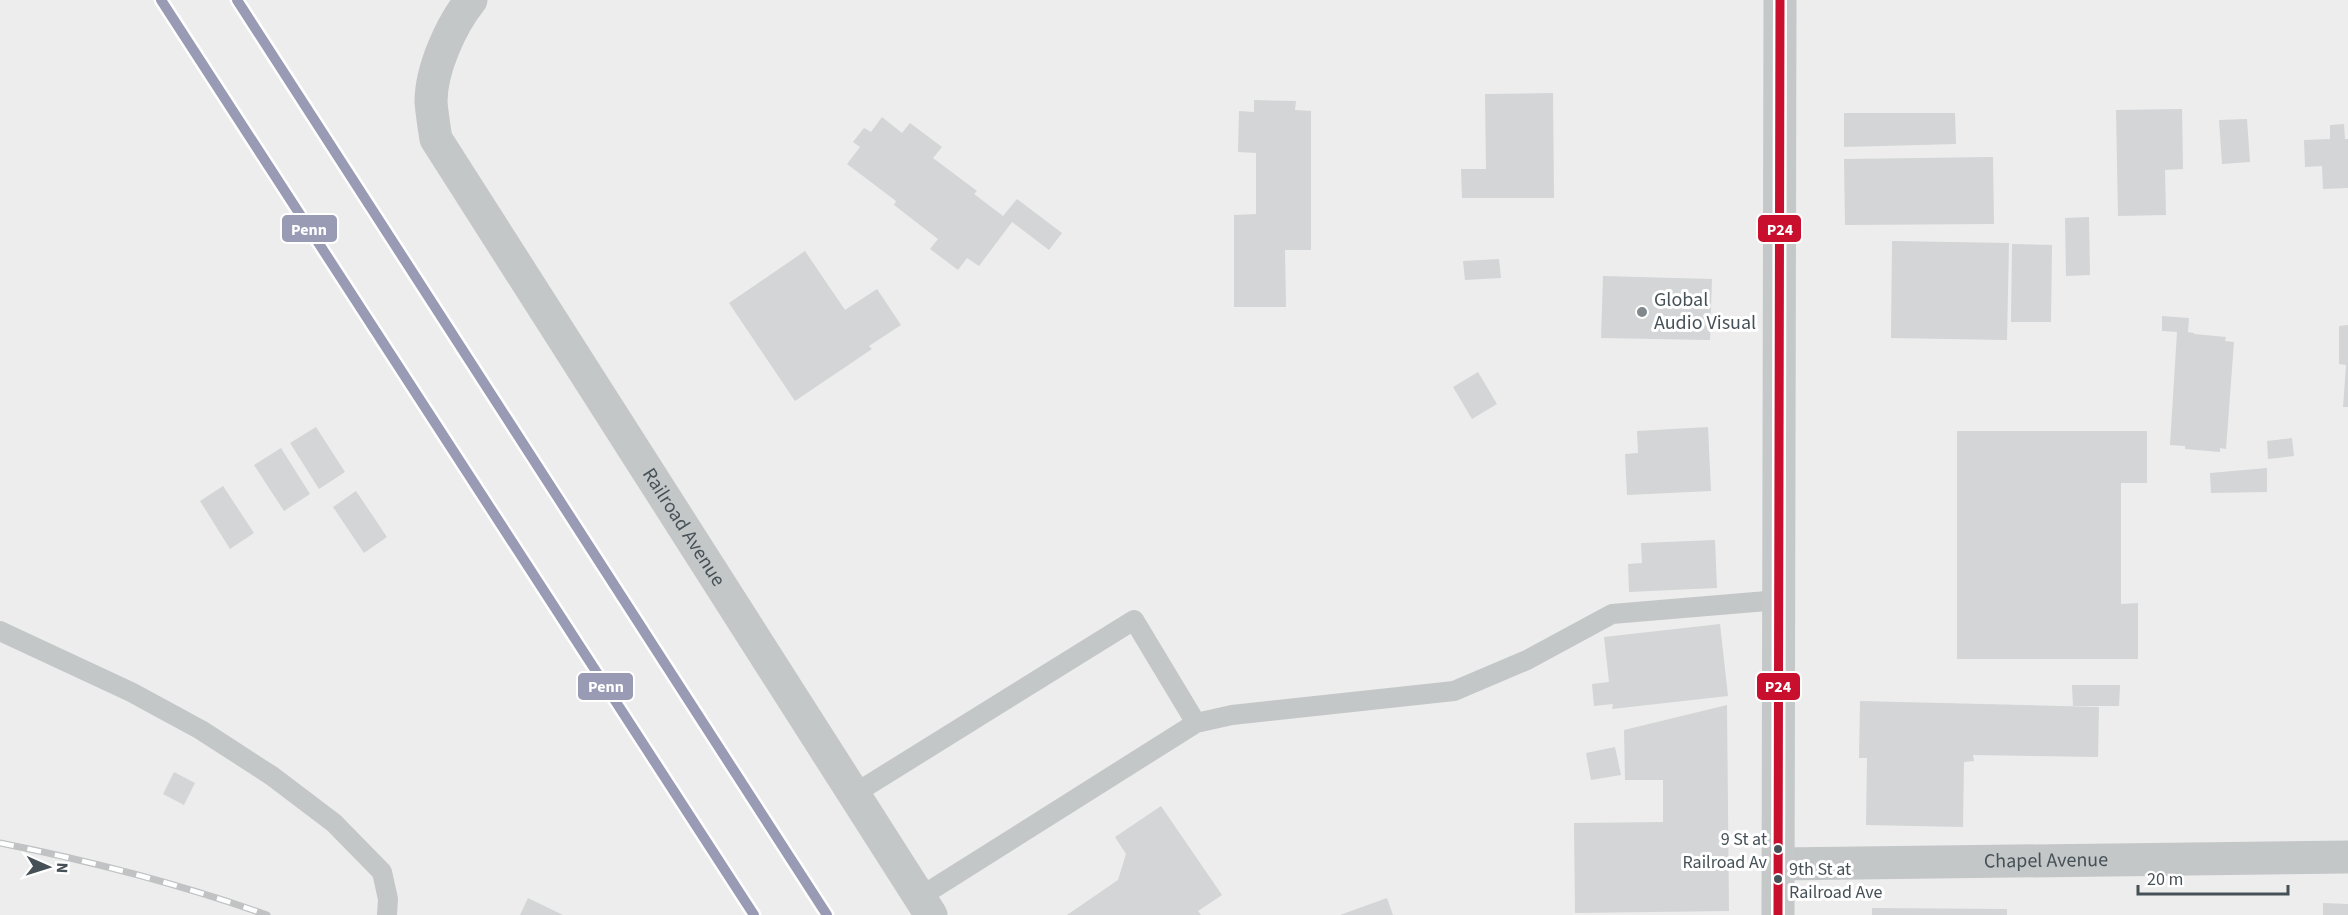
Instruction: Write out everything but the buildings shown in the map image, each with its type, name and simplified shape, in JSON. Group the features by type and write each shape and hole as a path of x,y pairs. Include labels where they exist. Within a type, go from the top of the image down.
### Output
{"main road":[{"path":"1778,915 1780,0"}],"street":[{"name":"Railroad Avenue","path":"471,0 457,18 439,59 431,100 436,139 925,906"},
{"name":"Chapel Avenue","path":"1779,864 2348,857"}],"lane":[{"path":"925,906 1196,723 1232,715 1454,691 1527,660 1612,614 1779,600"},
{"path":"854,794 1134,620 1196,723"},
{"path":"0,631 131,692 191,724 272,776 334,823 382,872 388,899 387,915"}],"railway":[{"path":"0,843 135,874 267,915"}],"transit line":[{"name":"Penn","path":"161,0 754,915"},
{"name":"Penn","path":"237,0 827,915"},
{"name":"P24","path":"1778,915 1780,0"}],"place":[{"name":"Global Audio Visual","path":"1642,312"},
{"name":"9 St at Railroad Av","path":"1778,849"},
{"name":"9th St at Railroad Ave","path":"1778,879"}]}
